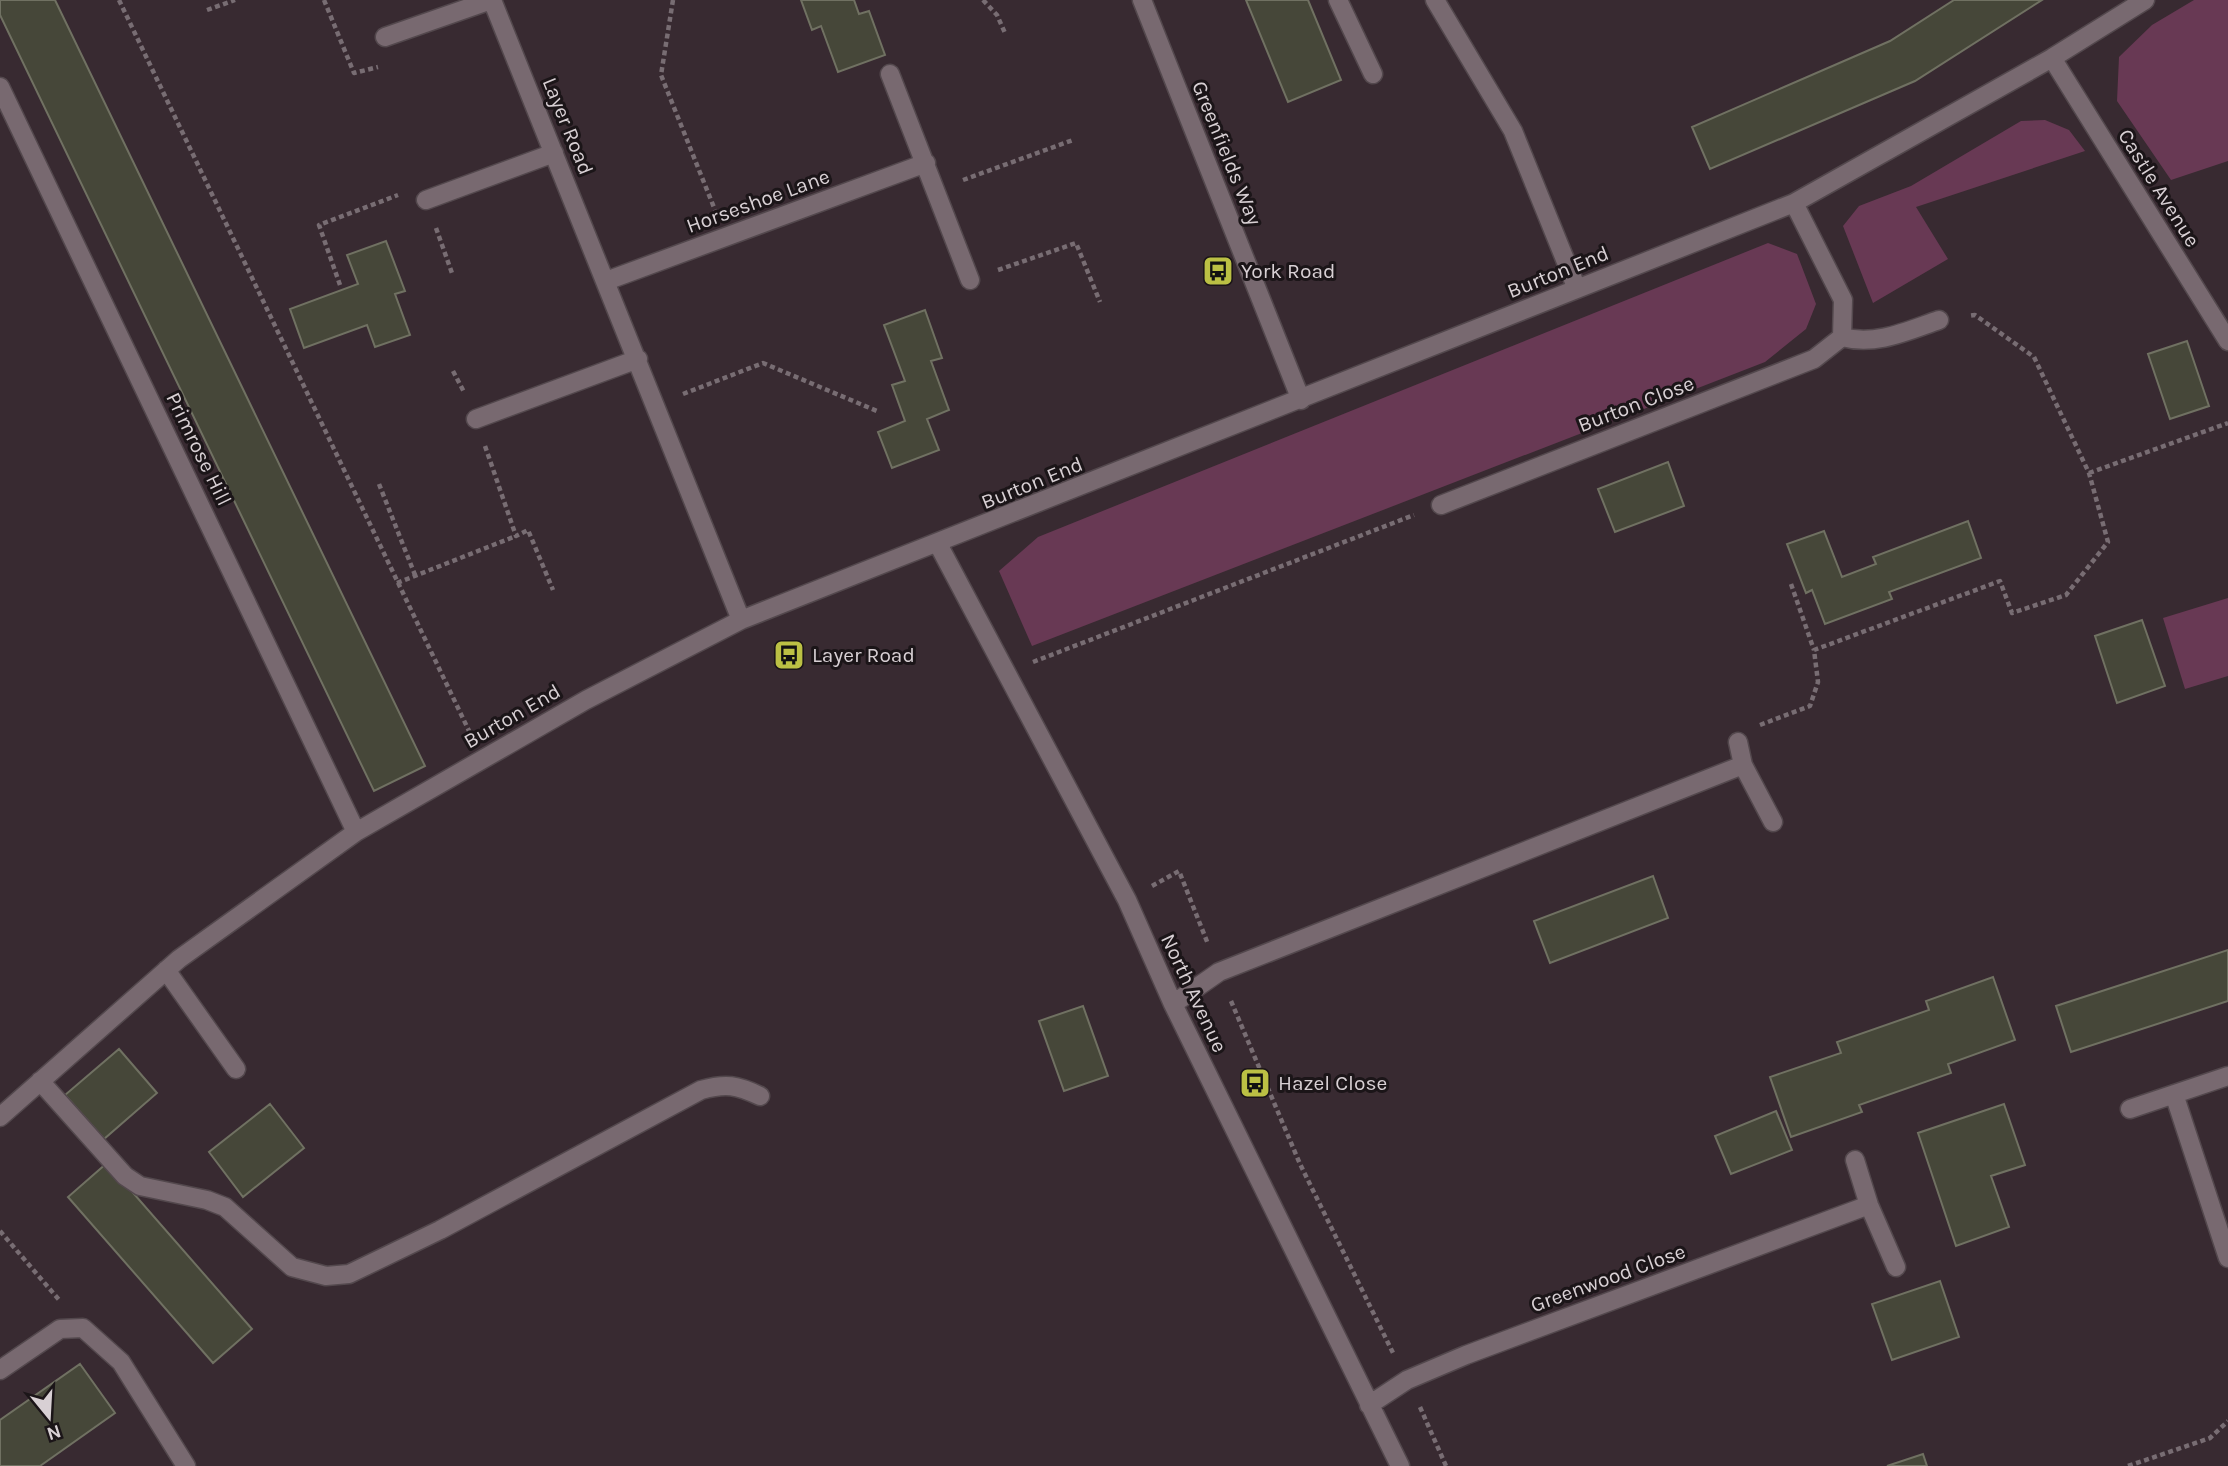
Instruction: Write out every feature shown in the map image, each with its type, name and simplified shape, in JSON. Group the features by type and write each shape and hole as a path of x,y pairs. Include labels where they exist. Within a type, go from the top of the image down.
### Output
{"street":[{"path":"385,37 491,0"},
{"name":"Layer Road","path":"491,0 741,620"},
{"name":"Greenfields Way","path":"1142,0 1301,400"},
{"path":"1338,0 1373,74"},
{"path":"1435,0 1513,131 1577,289"},
{"name":"Burton End","path":"0,1117 166,971 356,832 586,700 741,620 1794,203 2052,58 2145,0"},
{"name":"Castle Avenue","path":"2052,58 2228,341"},
{"path":"890,74 970,279"},
{"name":"Primrose Hill","path":"0,87 356,832"},
{"path":"426,200 554,153"},
{"name":"Horseshoe Lane","path":"606,281 926,163"},
{"path":"1794,203 1843,300 1842,337 1857,341 1884,339 1939,320"},
{"name":"Burton Close","path":"1441,505 1814,359 1842,337"},
{"path":"476,419 638,359"},
{"name":"North Avenue","path":"938,544 1127,900 1173,1004 1400,1466"},
{"path":"1738,742 1743,765 1773,822"},
{"path":"1173,1004 1219,972 1743,765"},
{"path":"166,971 236,1069"},
{"path":"2130,1109 2228,1076"},
{"path":"40,1081 125,1176 140,1186 207,1200 225,1207 292,1267 326,1276 349,1274 440,1230 701,1090 722,1084 737,1085 760,1096"},
{"path":"2174,1094 2228,1258"},
{"path":"1855,1160 1869,1205 1896,1267"},
{"name":"Greenwood Close","path":"1369,1405 1407,1380 1869,1205"},
{"path":"0,1370 60,1329 83,1328 121,1362 186,1466"}],"path":[{"path":"119,0 483,759"},
{"path":"207,10 235,0"},
{"path":"673,0 661,75 726,237"},
{"path":"983,0 997,15 1005,33"},
{"path":"936,189 1073,140"},
{"path":"340,285 319,225 421,186 453,276"},
{"path":"970,279 1076,243 1100,302"},
{"path":"1814,650 2000,582 2012,613 2066,595 2108,542 2089,473 2034,357 1975,315 1939,320"},
{"path":"656,404 764,363 877,411"},
{"path":"453,371 476,419 516,536"},
{"path":"2089,473 2228,423"},
{"path":"379,484 415,575"},
{"path":"1006,672 1441,505"},
{"path":"397,583 528,530 553,590"},
{"path":"1738,742 1750,728 1810,706 1818,682 1814,650 1791,584"},
{"path":"1127,900 1179,871 1300,1164 1436,1436 1446,1466"},
{"path":"0,1231 83,1328"},
{"path":"2128,1466 2210,1438 2228,1422"}],"shaded area":[{"path":"2194,0 2228,0 2228,161 2171,180 2117,101 2119,57 2152,25"},
{"path":"2045,120 2069,130 2085,151 1916,207 1948,259 1873,303 1843,226 1859,206 1911,186 2021,121"},
{"path":"1768,243 1797,254 1816,304 1806,329 1765,362 1032,646 999,571 1038,537"},
{"path":"2228,598 2228,676 2185,689 2163,618"}],"building":[{"path":"0,0 55,0 425,766 374,791 0,15"},
{"path":"801,0 854,0 859,14 869,11 885,55 838,72 821,26 812,30"},
{"path":"1246,0 1308,0 1341,80 1288,102"},
{"path":"1954,0 2042,0 1915,81 1710,169 1692,127 1890,41"},
{"path":"386,241 405,291 395,294 410,335 375,347 367,325 304,348 290,309 358,284 347,255"},
{"path":"925,310 942,358 931,361 949,410 927,419 939,450 892,468 878,432 905,421 892,385 905,381 884,325"},
{"path":"2187,341 2209,406 2170,419 2148,354"},
{"path":"1668,462 1684,506 1615,532 1598,489"},
{"path":"1968,521 1981,558 1889,592 1892,599 1825,624 1812,590 1806,593 1787,544 1824,531 1842,577 1876,564 1873,557"},
{"path":"2142,620 2165,686 2117,703 2095,636"},
{"path":"1653,876 1668,918 1550,963 1534,921"},
{"path":"2228,950 2228,1001 2071,1052 2056,1006"},
{"path":"1993,977 2015,1040 1948,1064 1951,1073 1859,1105 1862,1112 1791,1137 1770,1077 1841,1053 1837,1042 1929,1010 1926,1001"},
{"path":"1083,1006 1108,1076 1064,1091 1039,1021"},
{"path":"119,1049 157,1093 104,1139 65,1095"},
{"path":"270,1104 304,1148 243,1197 209,1152"},
{"path":"2004,1104 2025,1165 1991,1176 2009,1227 1956,1246 1918,1133"},
{"path":"1776,1111 1792,1150 1731,1174 1715,1136"},
{"path":"107,1163 252,1329 213,1363 68,1197"},
{"path":"1940,1281 1959,1337 1892,1360 1872,1304"},
{"path":"80,1364 115,1413 40,1466 0,1466 0,1420"},
{"path":"1923,1454 1927,1466 1887,1466"}],"place":[{"name":"York Road","path":"1218,271"},
{"name":"Layer Road","path":"789,655"},
{"name":"Hazel Close","path":"1255,1083"}]}
